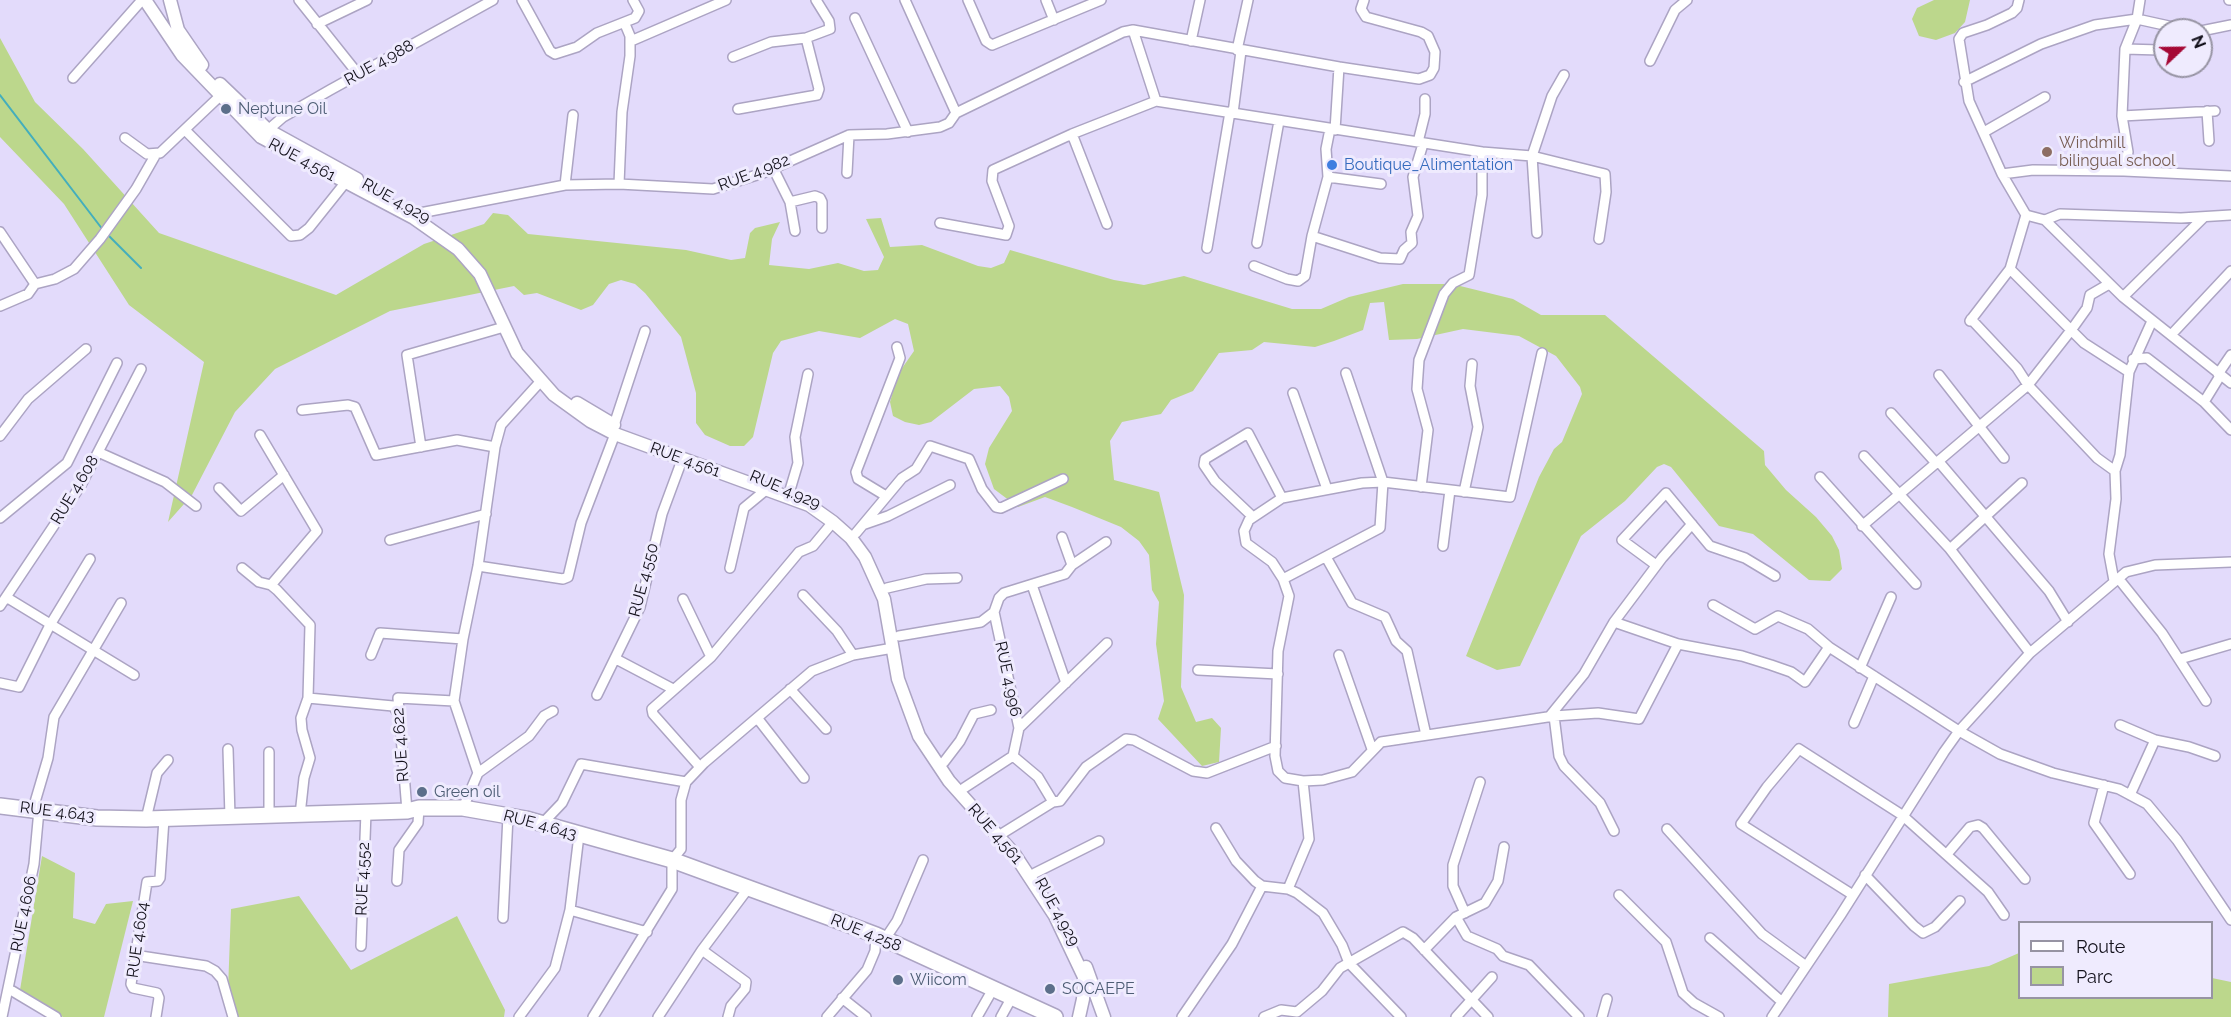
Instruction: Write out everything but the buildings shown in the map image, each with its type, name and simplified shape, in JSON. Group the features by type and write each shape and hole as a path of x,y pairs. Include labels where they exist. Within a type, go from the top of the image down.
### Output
{"highway":[{"name":"RUE 4.643","path":"0,806 97,818 146,819 230,818 463,808 542,824 672,860"},
{"name":"RUE 4.258","path":"672,860 747,890 881,937 1055,1017"}],"main road":[{"path":"145,0 159,0"},
{"name":"RUE 4.561","path":"145,0 174,44 220,96 261,137 414,218 458,249 480,274 517,353 540,382 590,421 615,429 682,460 808,505 833,522 858,547 872,569 884,599 896,642 904,701 919,736 955,788 1015,855 1050,908 1074,952 1084,977 1083,999 1078,1017"},
{"name":"RUE 4.929","path":"170,0 178,30 189,50 247,112 268,130 420,213 449,233 477,258 486,271 517,338 542,372 578,404 615,429 790,490 823,505 860,529 888,588 896,642 916,714 944,762 1035,873 1078,948 1104,1017"}],"street":[{"path":"73,78 145,0"},
{"path":"299,0 358,74"},
{"path":"317,24 367,0"},
{"name":"RUE 4.988","path":"268,130 283,117 494,0"},
{"path":"522,0 550,51 555,54 578,46 597,33 625,24 638,15 638,8 633,0"},
{"path":"631,41 711,3 726,0"},
{"path":"733,57 778,40 806,38 826,32 832,26 816,0"},
{"path":"905,0 956,113"},
{"path":"968,0 986,41 992,45 1101,0"},
{"path":"1046,0 1054,20"},
{"path":"1191,41 1200,0"},
{"path":"1207,248 1248,0"},
{"path":"1156,101 1133,30 1339,67 1419,79 1430,75 1434,68 1435,52 1428,36 1366,17 1361,9 1364,0"},
{"path":"1650,61 1675,10 1687,0"},
{"path":"2019,0 2017,8 2012,13 1960,35 1964,82 1969,101 2002,174 2026,214 2045,220 2122,297 2231,383"},
{"path":"2124,171 2128,152 2122,116 2125,49 2137,19 2140,0"},
{"path":"855,18 908,132"},
{"path":"1964,82 2057,38 2095,25 2137,19 2153,23"},
{"path":"619,184 622,112 631,41 625,24"},
{"path":"2213,29 2231,25"},
{"name":"RUE 4.982","path":"420,213 565,185 619,184 713,189 732,185 849,135 908,132 940,127 949,123 956,113 1123,32 1133,30"},
{"path":"738,109 817,95 819,89 806,38"},
{"path":"2125,49 2153,50"},
{"path":"1254,266 1298,280 1305,276 1312,236 1328,177 1326,149 1332,129 1339,67"},
{"path":"1537,233 1532,156 1552,96 1564,75"},
{"path":"0,306 28,294 35,285 55,279 74,269 100,239 136,189 156,154 220,96"},
{"path":"1984,132 2045,97"},
{"path":"1312,236 1380,258 1400,259 1404,250 1412,243 1411,232 1419,216 1413,177 1421,143 1425,99"},
{"path":"940,224 1008,234 1009,226 992,181 993,170 1072,134 1156,101 1482,152 1532,156 1605,174 1606,192 1599,239"},
{"path":"2122,116 2211,111 2209,141"},
{"path":"565,185 573,115"},
{"path":"1257,243 1279,121"},
{"path":"185,130 291,236 300,235 309,228 345,183"},
{"path":"1072,134 1107,224"},
{"path":"848,173 849,135"},
{"path":"125,138 147,154 156,154"},
{"path":"1421,487 1428,430 1417,388 1419,360 1444,294 1453,283 1469,275 1482,195 1482,152"},
{"path":"773,168 790,202 795,231"},
{"path":"2002,174 2033,170 2231,176"},
{"path":"1328,177 1381,184"},
{"path":"790,202 815,196 820,198 822,228"},
{"path":"2026,214 2010,269 1971,320 2097,458 2115,471"},
{"path":"2045,220 2060,214 2204,218 2231,216"},
{"path":"2122,297 2204,218"},
{"path":"0,232 35,285"},
{"path":"2010,269 2084,343 2129,372"},
{"path":"2170,335 2231,271"},
{"path":"1862,526 2028,385 2087,308 2090,295 2109,284"},
{"path":"2152,321 2129,372 2120,455 2115,471 2116,499 2109,554 2116,580 2180,659 2206,701"},
{"path":"421,447 407,355 504,327"},
{"path":"478,566 563,579 568,577 581,523 615,429 645,331"},
{"path":"886,496 858,479 856,472 900,358 897,347"},
{"path":"0,436 28,399 86,349"},
{"path":"1542,353 1512,496 1383,482 1327,489 1282,498 1253,517 1244,531 1246,543 1272,562 1283,579 1289,597 1278,651 1276,746 1278,771 1281,775 1303,781 1344,777 1359,766 1372,749 1381,742 1552,716 1598,713 1639,719 1678,644"},
{"path":"2204,402 2231,355"},
{"path":"2133,359 2147,358 2204,402 2231,430"},
{"path":"0,518 67,463 117,363"},
{"path":"1464,492 1478,427 1470,386 1472,364"},
{"name":"RUE 4.608","path":"0,606 81,484 141,369"},
{"path":"1283,579 1378,530 1383,482 1347,373"},
{"path":"790,490 798,463 795,437 808,374"},
{"path":"1939,375 2004,458"},
{"path":"477,773 454,701 463,639 478,566 495,447 504,420 540,382"},
{"path":"1293,393 1327,489"},
{"path":"302,410 348,405 355,407 376,455 463,440 495,447"},
{"path":"1891,413 1985,516 2049,591 2068,622"},
{"path":"1253,517 1215,481 1204,465 1205,459 1248,433 1282,498"},
{"path":"260,435 317,531 271,585"},
{"path":"860,529 902,478 916,469 930,446 969,459 982,489 996,507 1063,479"},
{"path":"98,452 165,482 196,506"},
{"path":"1864,456 1950,549 2030,653"},
{"name":"RUE 4.550","path":"597,695 640,607 657,535 682,460"},
{"path":"1937,463 1973,505 1977,524"},
{"path":"219,488 241,512 284,475"},
{"path":"1820,477 1916,585"},
{"path":"1950,549 2022,483"},
{"path":"860,529 950,485"},
{"path":"730,568 744,508 766,489"},
{"path":"1443,546 1450,490"},
{"path":"1656,566 1622,540 1666,493 1710,546 1745,558 1775,576"},
{"path":"390,540 486,514"},
{"path":"700,767 651,711 711,657 799,552 813,546 833,522"},
{"path":"1614,831 1600,803 1564,766 1557,745 1552,716 1584,674 1614,622 1656,566 1692,524"},
{"path":"1062,537 1072,565"},
{"path":"592,1017 672,889 672,860 681,849 681,800 686,783 700,767 812,671 896,642 981,622 994,612 1001,595 1065,574 1072,565 1106,542"},
{"path":"1326,557 1352,603 1385,616 1396,640 1407,651 1426,735"},
{"path":"0,683 20,687 50,625 90,559"},
{"path":"1772,1017 1959,731 2030,653 2116,580 2136,568 2231,562"},
{"path":"242,568 259,582 271,585 305,617 310,625 309,698 302,718 302,730 310,758 304,778 300,815"},
{"path":"888,588 926,579 957,578"},
{"path":"1032,585 1066,683"},
{"path":"804,595 837,631 853,655"},
{"path":"6,597 134,675"},
{"path":"1860,668 1891,597"},
{"path":"683,599 711,657"},
{"name":"RUE 4.606","path":"2,1017 34,864 36,809 48,758 54,717 121,603"},
{"path":"1713,605 1755,629 1778,616 1808,629 1860,668 1959,731 2000,754 2053,773 2104,785 2147,804 2177,840 2231,920"},
{"name":"RUE 4.996","path":"994,612 1019,728 1013,756"},
{"path":"1614,622 1678,644 1742,656 1791,672 1805,682 1830,647"},
{"path":"370,655 380,633 463,639"},
{"path":"1019,728 1107,643"},
{"path":"2180,659 2231,644"},
{"path":"1339,655 1372,749"},
{"path":"616,659 673,689"},
{"path":"1198,670 1278,674"},
{"path":"1854,723 1874,676"},
{"path":"790,689 826,729"},
{"path":"309,698 393,706 397,712"},
{"name":"RUE 4.622","path":"413,810 397,712 398,698 454,701"},
{"path":"944,762 960,741 974,714 991,710"},
{"path":"463,808 477,773 529,736 544,716 553,711"},
{"path":"758,719 804,778"},
{"path":"2120,725 2155,740 2189,747 2215,756"},
{"path":"1004,833 1053,802 1060,801 1086,767 1126,739 1134,740 1193,771 1207,772 1276,746"},
{"path":"2130,795 2155,740"},
{"path":"228,749 230,818"},
{"path":"1853,895 1742,825 1742,820 1799,749 1902,815 1988,892 2004,915"},
{"path":"269,752 269,816"},
{"path":"964,788 1013,756 1038,777 1053,802"},
{"path":"146,819 157,773 168,760"},
{"path":"542,824 562,803 580,764 686,783"},
{"path":"1288,889 1309,839 1303,781"},
{"path":"1480,782 1453,865 1453,886 1467,936 1497,949 1503,956 1529,965 1579,1017"},
{"path":"2104,785 2094,823 2130,874"},
{"path":"397,881 399,850 418,823 413,810"},
{"name":"RUE 4.552","path":"361,946 366,812"},
{"path":"503,918 508,816"},
{"name":"RUE 4.604","path":"156,1017 159,998 157,993 133,988 131,984 147,882 158,881 160,878 164,819"},
{"path":"1947,854 1970,827 1978,825 1983,828 2025,879"},
{"path":"1216,828 1236,861 1262,886 1288,889 1304,897 1323,913 1342,945 1349,963 1401,1017"},
{"path":"1667,829 1762,934 1806,966"},
{"path":"519,1017 555,968 570,910 579,835"},
{"path":"1035,873 1099,842"},
{"path":"1424,950 1460,915 1485,903 1492,894 1498,881 1504,847"},
{"path":"827,1017 867,970 881,937 897,921 923,860"},
{"path":"1865,875 1923,933 1935,927 1960,901"},
{"path":"1182,1017 1232,944 1262,886"},
{"path":"658,1017 702,950 747,890"},
{"path":"1619,896 1666,942 1683,993 1719,1017"},
{"path":"570,910 647,932"},
{"path":"1264,1017 1278,1011 1297,1012 1322,991 1334,974 1403,932 1424,950 1488,1017"},
{"path":"1710,938 1781,1001"},
{"path":"702,950 746,982 745,989 731,1006 728,1017"},
{"path":"134,955 206,966 215,971 222,979 233,1017"},
{"path":"1456,1017 1492,978"},
{"path":"9,989 56,1017"},
{"path":"977,1017 993,989"},
{"path":"1001,1017 1012,997"},
{"path":"842,998 866,1017"},
{"path":"1602,1017 1607,999"}],"green space":[{"path":"1934,0 1970,0 1965,22 1955,33 1936,40 1919,36 1912,19 1917,8"},
{"path":"0,38 35,102 83,149 159,233 336,295 424,244 484,224 493,213 508,215 528,234 686,250 731,260 745,258 750,233 755,228 780,222 772,239 769,265 809,269 838,263 864,271 878,270 884,257 866,219 881,218 890,247 922,245 978,266 991,268 1004,263 1010,250 1114,280 1144,285 1184,276 1292,309 1321,309 1349,297 1403,284 1452,284 1513,299 1541,315 1605,315 1764,451 1765,465 1786,490 1816,517 1832,536 1839,550 1842,569 1830,581 1809,580 1753,534 1719,526 1671,467 1664,464 1657,467 1625,501 1581,536 1520,666 1497,670 1466,656 1539,477 1554,449 1562,442 1582,394 1580,387 1556,356 1519,336 1463,329 1417,339 1389,340 1384,302 1370,303 1363,330 1334,341 1315,347 1264,342 1252,350 1219,353 1193,391 1171,400 1161,414 1122,422 1110,441 1114,480 1159,492 1184,595 1181,687 1196,722 1212,718 1221,728 1219,762 1202,766 1158,719 1164,701 1156,644 1159,602 1152,590 1149,555 1139,541 1121,527 1045,497 1018,507 994,489 985,464 989,448 1012,411 1009,397 1000,386 974,389 931,422 919,425 905,422 893,416 890,402 898,374 914,351 908,324 895,319 860,338 819,331 781,341 773,353 753,437 744,446 730,446 705,435 696,423 696,393 681,337 645,293 635,284 621,280 609,284 593,305 581,310 537,293 524,295 514,286 390,311 275,369 235,412 192,495 168,522 204,362 129,305 64,204 0,137"},
{"path":"42,856 75,873 73,918 95,924 106,904 133,901 104,1017 63,1017 20,990"},
{"path":"299,896 351,970 457,916 505,1010 504,1017 227,1017 231,909"},
{"path":"2018,953 2018,999 2213,999 2213,978 2231,982 2231,1017 1888,1017 1889,984 1989,966"}],"waterway":[{"path":"0,95 103,230"},
{"path":"107,234 141,268"}],"place":[{"name":"Neptune Oil","path":"226,109"},
{"name":"Windmill bilingual school","path":"2047,152"},
{"name":"Boutique_Alimentation","path":"1332,165"},
{"name":"Green oil","path":"422,792"},
{"name":"Wiicom","path":"898,980"},
{"name":"SOCAEPE","path":"1050,989"}]}
